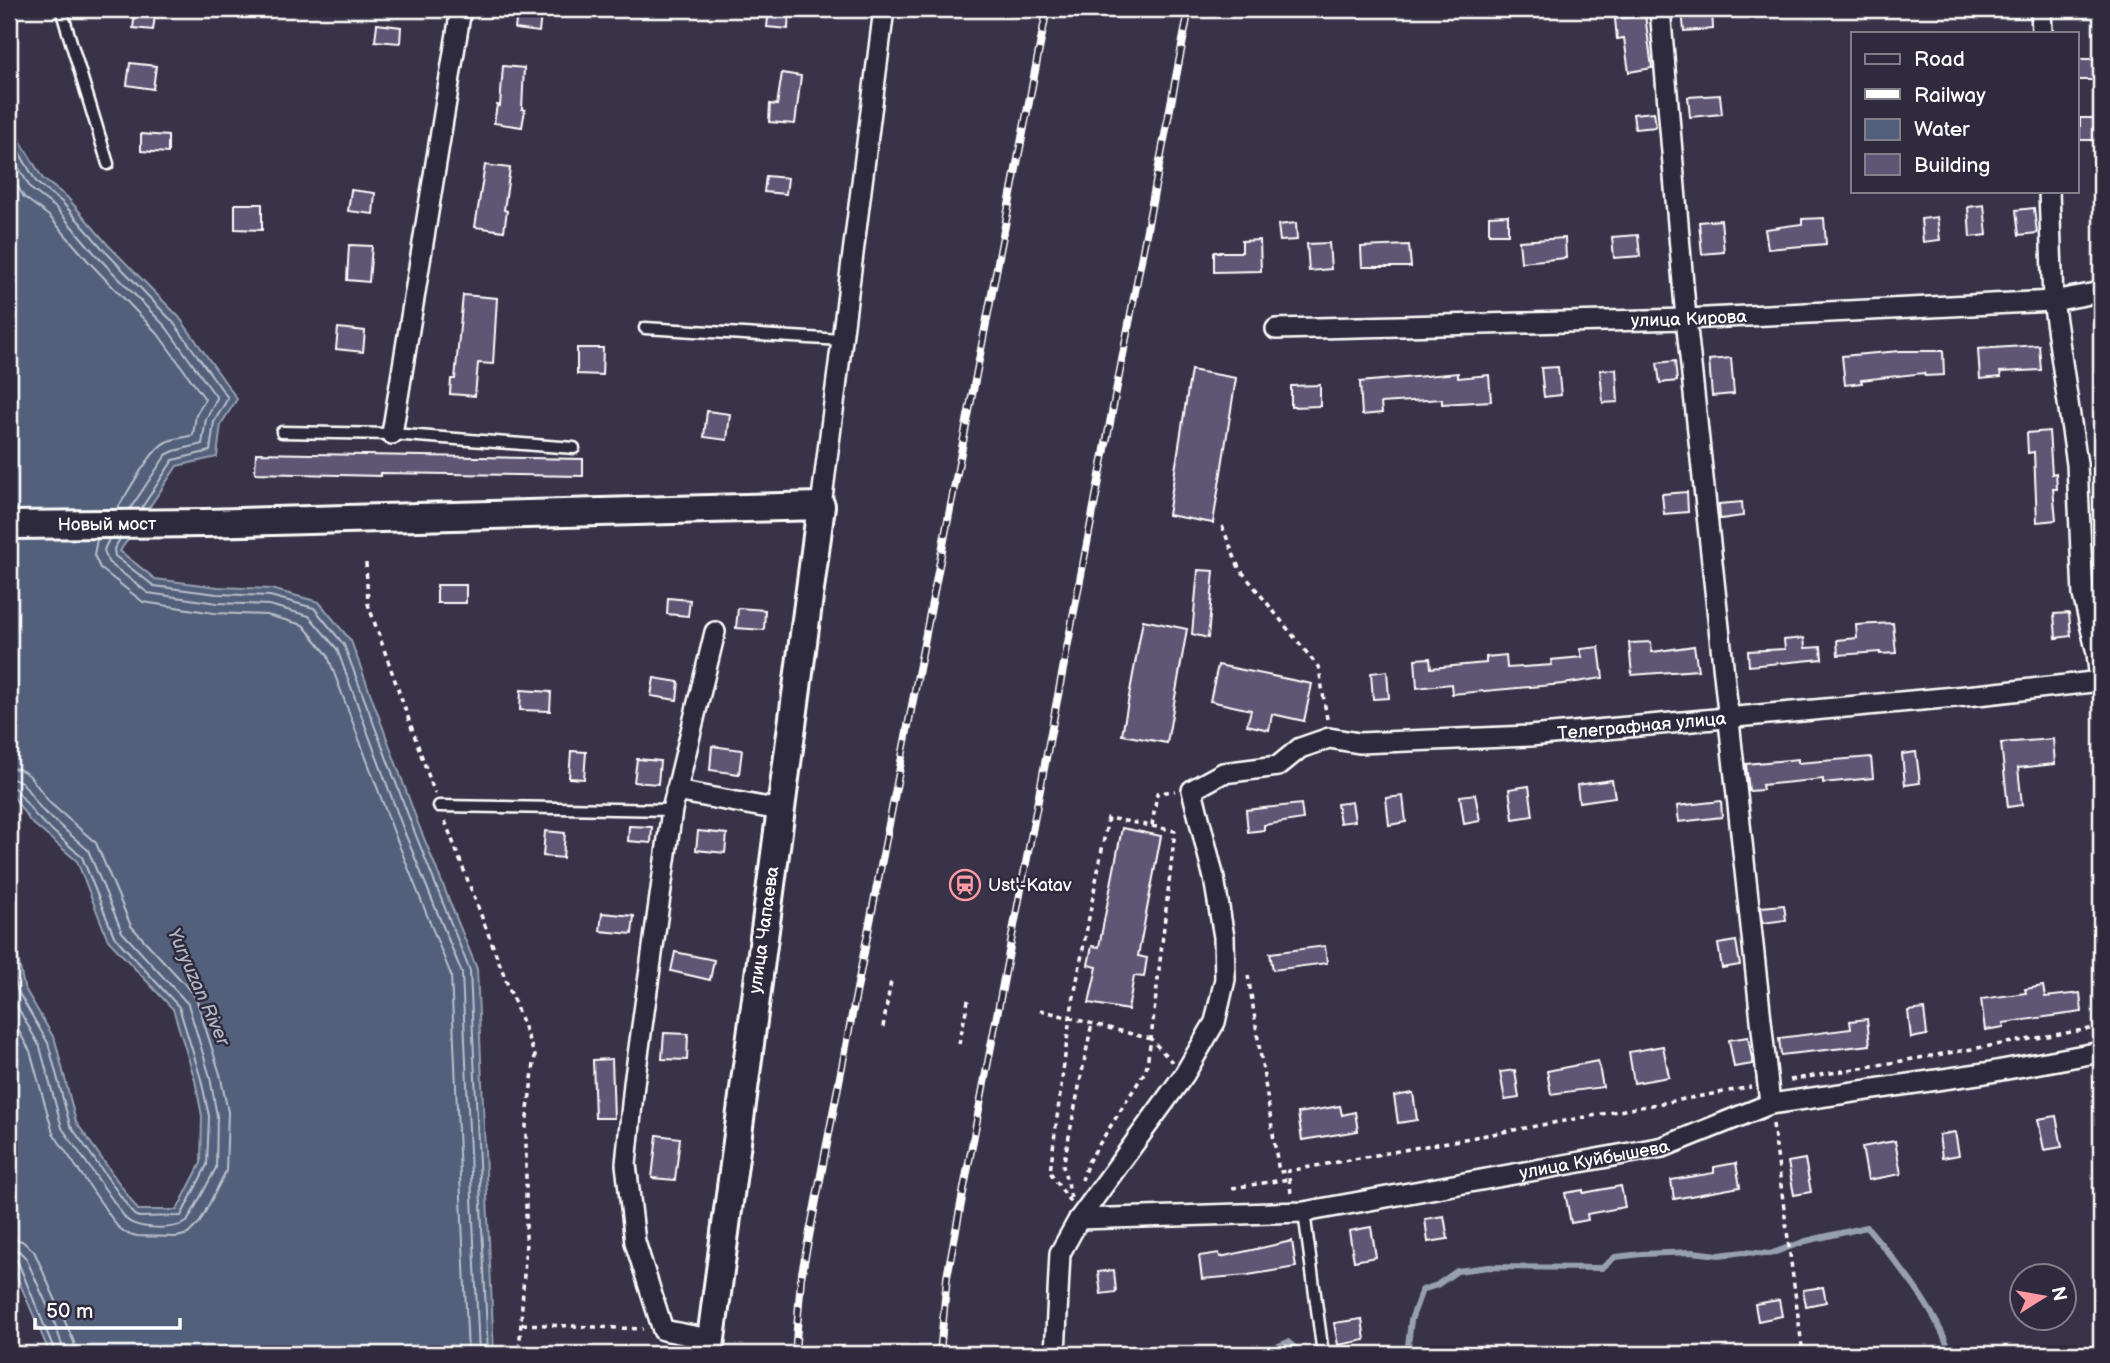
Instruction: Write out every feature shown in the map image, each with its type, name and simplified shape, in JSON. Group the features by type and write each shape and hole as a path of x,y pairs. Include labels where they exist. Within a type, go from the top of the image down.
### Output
{"main road":[{"name":"Новый мост","path":"9,526 821,506"},
{"name":"улица Чапаева","path":"709,1347 821,506"}],"street":[{"path":"392,434 461,9"},
{"path":"821,506 884,9"},
{"path":"1660,9 1686,319 1769,1094"},
{"path":"2042,9 2042,32"},
{"path":"2049,192 2053,301 2077,464 2083,595 2101,681"},
{"name":"улица Кирова","path":"1276,329 1686,319 2053,301 2101,292"},
{"path":"709,1347 663,1330 635,1242 626,1164 634,1084 674,800 715,632"},
{"name":"Телеграфная улица","path":"1184,1075 1215,1022 1225,979 1224,937 1214,878 1192,790 1223,773 1278,766 1300,748 1329,738 1359,743 1530,736 2101,681"},
{"path":"674,800 780,810"},
{"name":"улица Куйбышева","path":"1076,1213 1299,1212 1663,1147 1769,1094 1985,1073 2101,1052"},
{"path":"1055,1354 1060,1253 1076,1213 1184,1075"}],"lane":[{"path":"61,9 108,164"},
{"path":"645,328 842,340"},
{"path":"282,432 392,434 574,448"},
{"path":"439,806 674,800"},
{"path":"1299,1212 1322,1354"}],"path":[{"path":"1222,526 1239,568 1319,668 1329,738"},
{"path":"366,563 368,604 439,806 536,1056 526,1125 526,1242 519,1354"},
{"path":"1152,826 1157,793"},
{"path":"1076,1213 1050,1172 1070,1017 1108,818 1175,831 1152,1039 1146,1070 1088,1162 1081,1185"},
{"path":"1248,975 1279,1172 1769,1094 2101,1027"},
{"path":"883,1027 891,981"},
{"path":"959,1044 969,996"},
{"path":"1040,1010 1152,1039 1184,1075"},
{"path":"1076,1213 1063,1166 1092,1023"},
{"path":"1769,1094 1803,1354"},
{"path":"1288,1171 1299,1212"},
{"path":"1232,1188 1289,1179"},
{"path":"1076,1213 1077,1196"},
{"path":"522,1324 663,1330"}],"water":[{"name":"Yuryuzan River","path":"9,86 18,137 43,179 67,197 108,245 179,317 237,399 221,424 217,457 177,466 120,551 155,579 218,587 271,589 319,602 351,641 419,826 477,969 494,1354 50,1354 9,1258 9,915 24,987 55,1040 76,1122 138,1210 177,1210 201,1163 202,1116 195,1080 173,1009 108,940 77,861 30,821 9,790"}],"building":[{"path":"769,9 789,9 788,29 767,27"},
{"path":"1712,9 1713,29 1684,31 1682,11"},
{"path":"135,13 155,16 153,30 133,28"},
{"path":"517,13 541,15 539,32 515,29"},
{"path":"1645,15 1652,68 1629,72 1624,38 1617,39 1615,19"},
{"path":"377,24 401,27 400,43 375,41"},
{"path":"2078,59 2101,59 2101,80 2078,80"},
{"path":"130,63 156,66 153,89 127,85"},
{"path":"503,66 524,68 522,109 525,110 522,127 494,123 497,105 500,106"},
{"path":"782,73 801,76 795,124 769,122 770,104 777,105"},
{"path":"1720,95 1722,114 1690,117 1688,97"},
{"path":"1654,112 1656,127 1635,129 1633,114"},
{"path":"2080,118 2101,118 2101,140 2080,140"},
{"path":"141,134 168,136 168,153 141,151"},
{"path":"485,165 510,168 504,231 475,227"},
{"path":"766,176 788,178 786,194 764,192"},
{"path":"351,190 375,193 373,214 348,211"},
{"path":"235,204 262,204 262,230 235,229"},
{"path":"1984,205 1987,235 1970,237 1968,207"},
{"path":"2034,208 2037,233 2019,235 2016,210"},
{"path":"1508,215 1508,234 1489,234 1489,216"},
{"path":"1937,217 1940,240 1923,242 1921,219"},
{"path":"1824,218 1826,244 1768,249 1765,229 1802,224 1802,219"},
{"path":"1721,220 1724,252 1702,254 1699,222"},
{"path":"1296,223 1297,240 1280,241 1278,225"},
{"path":"1638,235 1640,256 1614,258 1612,237"},
{"path":"1565,238 1566,258 1521,262 1519,241"},
{"path":"1260,240 1261,271 1214,272 1214,252 1242,252 1242,241"},
{"path":"1329,243 1331,269 1309,271 1307,244"},
{"path":"349,245 372,246 369,282 347,280"},
{"path":"1409,245 1411,267 1362,267 1361,247"},
{"path":"463,295 497,298 493,364 478,363 475,396 450,394 451,379 455,379"},
{"path":"338,328 365,331 363,352 336,349"},
{"path":"2039,345 2041,370 2000,372 2001,377 1980,379 1978,349"},
{"path":"577,348 603,348 602,375 577,374"},
{"path":"1900,351 1943,351 1944,375 1925,376 1924,373 1861,380 1862,383 1845,385 1842,356"},
{"path":"1731,358 1734,394 1712,396 1709,360"},
{"path":"1675,361 1677,381 1660,383 1657,363"},
{"path":"1558,367 1561,395 1544,397 1541,368"},
{"path":"1616,369 1618,402 1603,403 1600,370"},
{"path":"1191,370 1236,378 1213,523 1168,515"},
{"path":"1458,373 1458,378 1489,375 1491,401 1442,404 1442,399 1381,403 1382,413 1362,415 1360,382"},
{"path":"1320,385 1320,406 1291,407 1291,386"},
{"path":"707,411 730,414 727,440 704,437"},
{"path":"2049,431 2052,474 2056,473 2057,489 2053,489 2056,520 2037,522 2034,452 2028,453 2027,433"},
{"path":"256,453 583,459 583,476 255,473"},
{"path":"1687,492 1688,512 1664,514 1662,494"},
{"path":"1742,502 1743,516 1720,519 1719,504"},
{"path":"1198,570 1214,571 1208,638 1192,634"},
{"path":"437,585 466,585 466,603 437,603"},
{"path":"668,598 690,600 688,616 667,614"},
{"path":"738,608 765,610 764,630 736,628"},
{"path":"2069,613 2071,636 2056,638 2054,614"},
{"path":"1143,620 1187,629 1167,743 1122,735"},
{"path":"1893,623 1896,653 1838,655 1837,640 1857,638 1856,625"},
{"path":"1804,638 1805,648 1821,647 1822,659 1749,666 1748,651 1785,649 1784,640"},
{"path":"1651,642 1652,652 1694,646 1698,670 1632,675 1629,643"},
{"path":"1599,647 1603,678 1452,694 1451,684 1417,688 1415,659 1430,658 1431,668 1486,663 1486,657 1506,655 1507,668 1552,665 1551,660 1582,657 1580,649"},
{"path":"1218,665 1312,684 1304,721 1272,714 1269,730 1247,725 1251,710 1210,701"},
{"path":"1387,671 1389,698 1373,699 1371,673"},
{"path":"654,678 679,682 677,700 651,696"},
{"path":"521,690 551,692 550,711 520,710"},
{"path":"2053,739 2055,764 2018,768 2022,805 2008,807 2001,743"},
{"path":"712,746 742,750 739,774 710,770"},
{"path":"571,751 586,752 584,779 569,778"},
{"path":"1916,752 1920,783 1905,785 1902,754"},
{"path":"1871,757 1873,778 1823,783 1823,779 1762,785 1763,790 1749,791 1746,764"},
{"path":"637,759 660,761 658,784 634,782"},
{"path":"1612,780 1615,797 1579,802 1577,785"},
{"path":"1529,786 1533,816 1513,819 1509,789"},
{"path":"1475,794 1480,821 1464,824 1460,796"},
{"path":"1403,796 1406,822 1389,825 1386,798"},
{"path":"1721,801 1722,817 1679,822 1677,806"},
{"path":"1352,802 1355,821 1340,823 1337,804"},
{"path":"1301,804 1303,819 1264,825 1264,830 1248,832 1246,810"},
{"path":"629,826 652,827 651,843 628,841"},
{"path":"1122,828 1161,836 1138,956 1147,958 1144,977 1134,976 1128,1010 1089,1003 1097,967 1088,965 1092,946 1099,947"},
{"path":"545,831 565,833 563,858 543,856"},
{"path":"698,831 727,834 725,853 696,850"},
{"path":"1784,905 1786,920 1763,923 1761,907"},
{"path":"602,913 634,916 632,934 600,931"},
{"path":"1736,941 1740,965 1722,968 1718,944"},
{"path":"1325,946 1327,963 1273,970 1270,953"},
{"path":"675,952 714,960 710,980 671,971"},
{"path":"2043,986 2045,997 2080,993 2082,1012 2003,1023 2004,1027 1985,1030 1981,999 2026,993 2025,989"},
{"path":"1924,1009 1927,1035 1911,1038 1908,1011"},
{"path":"1867,1019 1870,1045 1781,1055 1779,1038 1851,1029 1850,1021"},
{"path":"664,1033 688,1034 687,1060 662,1059"},
{"path":"1748,1037 1753,1064 1734,1067 1729,1040"},
{"path":"1663,1046 1669,1077 1634,1083 1629,1052"},
{"path":"612,1059 614,1118 595,1118 593,1060"},
{"path":"1598,1061 1603,1087 1551,1094 1547,1071"},
{"path":"1515,1070 1519,1098 1505,1100 1500,1072"},
{"path":"1413,1093 1417,1120 1398,1123 1394,1096"},
{"path":"1340,1106 1342,1115 1355,1112 1358,1131 1302,1140 1298,1113"},
{"path":"2056,1116 2062,1147 2044,1150 2038,1119"},
{"path":"1955,1132 1959,1155 1942,1158 1939,1135"},
{"path":"657,1135 680,1138 675,1180 652,1178"},
{"path":"1895,1141 1901,1174 1868,1180 1862,1147"},
{"path":"1805,1159 1811,1192 1794,1195 1788,1162"},
{"path":"1736,1163 1740,1187 1674,1199 1671,1180 1714,1173 1714,1167"},
{"path":"1621,1186 1625,1207 1587,1214 1588,1220 1571,1223 1565,1193 1583,1190 1583,1193"},
{"path":"1444,1216 1448,1239 1428,1242 1425,1219"},
{"path":"1371,1227 1376,1257 1354,1261 1349,1231"},
{"path":"1292,1241 1296,1267 1202,1279 1199,1256 1219,1253 1220,1257"},
{"path":"1114,1270 1116,1292 1101,1294 1098,1272"},
{"path":"1823,1287 1826,1302 1806,1306 1803,1290"},
{"path":"1779,1300 1782,1316 1758,1321 1755,1304"},
{"path":"1362,1319 1365,1340 1338,1345 1334,1323"}],"waterway":[{"path":"1407,1354 1411,1320 1422,1290 1437,1285 1457,1271 1489,1267 1602,1268 1615,1257 1642,1254 1770,1254 1806,1241 1867,1227 1925,1303 1951,1354"},
{"path":"1250,1354 1265,1352 1288,1342 1302,1354"}],"railway":[{"path":"795,1354 801,1278 1047,9"},
{"path":"940,1354 947,1277 1189,9"}],"place":[{"name":"Ust'-Katav","path":"965,885"}]}
